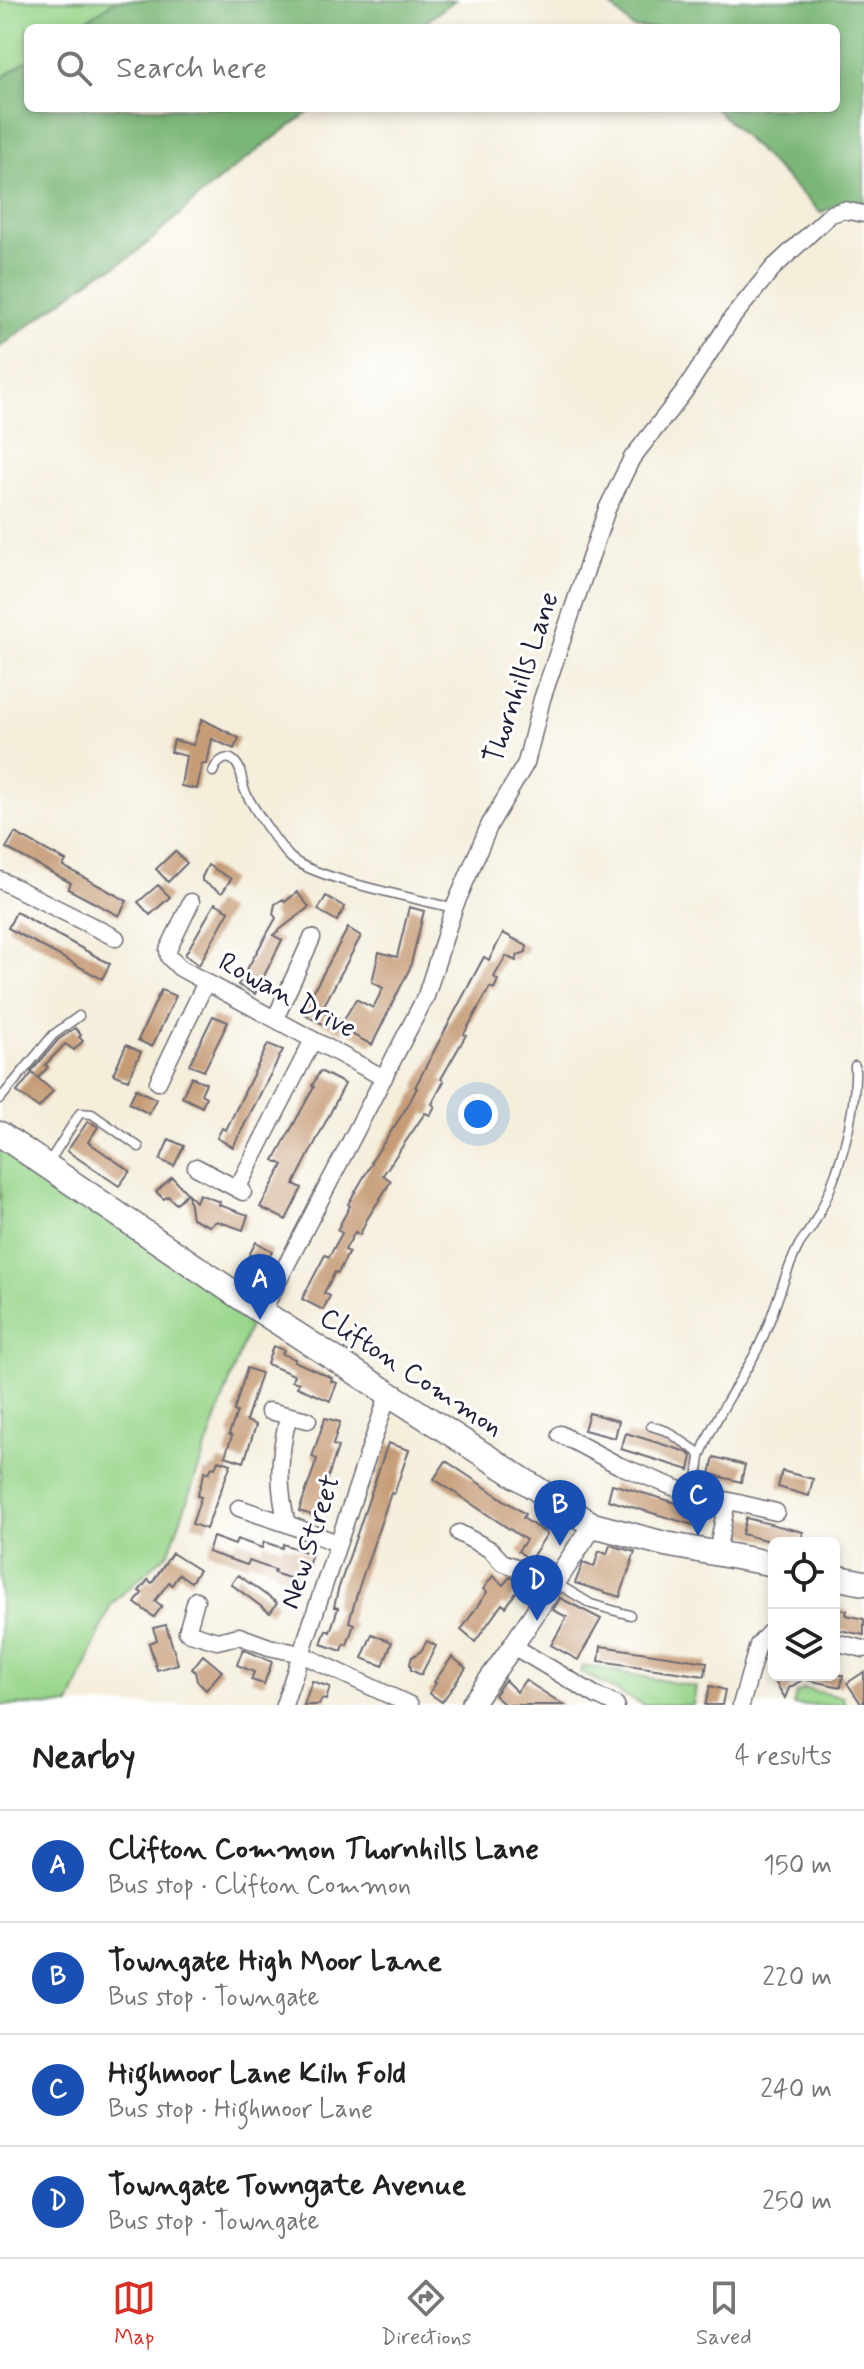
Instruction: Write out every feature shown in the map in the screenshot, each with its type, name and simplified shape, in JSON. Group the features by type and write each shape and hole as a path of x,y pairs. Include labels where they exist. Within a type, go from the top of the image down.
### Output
{"main road":[{"name":"Clifton Common","path":"0,1134 262,1312 593,1525 665,1544 768,1563"},
{"path":"840,1578 864,1583"}],"street":[{"name":"Thornhills Lane","path":"262,1312 426,996 454,908 490,824 526,763 542,699 607,509 632,458 684,392 732,318 773,268 831,214 844,210 864,214"},
{"path":"0,880 116,938"},
{"name":"Rowan Drive","path":"191,902 168,950 169,957 180,968 384,1078"},
{"path":"275,1019 312,938"},
{"path":"158,1082 206,982"},
{"path":"196,1167 241,1191 313,1040"},
{"name":"New Street","path":"284,1705 388,1395"},
{"path":"269,1411 308,1420"},
{"path":"287,1524 280,1497 279,1456 288,1417"},
{"path":"560,1434 618,1465 678,1489 776,1512"},
{"path":"717,1553 727,1501"},
{"path":"239,1508 337,1543"},
{"path":"471,1705 593,1525"},
{"path":"459,1533 491,1550 502,1562 555,1582"},
{"path":"196,1600 187,1632 217,1641 239,1636 301,1654 410,1705"},
{"path":"741,1705 758,1645 768,1634"},
{"path":"840,1643 864,1649"},
{"path":"513,1646 616,1705"}],"lane":[{"path":"213,772 223,759 235,762 240,768 245,791 292,860 320,873 454,908"},
{"path":"0,1099 53,1035 79,1016"},
{"path":"695,1493 700,1457 716,1421 765,1336 800,1244 812,1227 836,1176 854,1095 855,1066"},
{"path":"47,1166 80,1113 92,1114 139,1147"},
{"path":"651,1426 667,1431 691,1446 700,1457"},
{"path":"555,1582 591,1604 630,1615"}],"green space":[{"path":"0,0 282,0 250,24 24,24 24,112 27,112 0,202"},
{"path":"116,0 455,0 423,24 81,24"},
{"path":"620,0 864,0 864,201 857,206 841,202 821,213 719,112 840,112 840,24 629,24 611,6"},
{"path":"24,63 24,112 309,112 242,162 138,251 102,271 0,347 0,79"},
{"path":"0,1134 252,1318 169,1552 111,1604 70,1705 0,1705"},
{"path":"583,1665 696,1687 693,1705 644,1705 580,1672"},
{"path":"804,1689 843,1697 845,1705 793,1705 796,1694"}],"building":[{"path":"202,719 239,738 234,749 212,739 197,789 181,786 186,756 171,752 174,740 193,745"},
{"path":"15,833 66,861 63,866 127,901 119,916 68,889 71,883 6,848"},
{"path":"175,851 187,863 168,882 156,869"},
{"path":"208,865 231,879 222,893 202,881"},
{"path":"158,885 170,897 150,915 138,902"},
{"path":"297,892 309,907 273,935 282,940 255,994 238,985 276,918 273,914 275,904 283,899 285,902"},
{"path":"326,896 345,907 337,921 318,910"},
{"path":"215,903 229,911 199,965 185,955"},
{"path":"409,907 424,911 410,968 372,1045 302,1012 348,928 361,936 321,1011 343,1021 356,999 373,1008 383,988 372,982 379,952 397,957"},
{"path":"16,912 110,964 102,979 8,928"},
{"path":"503,933 527,946 526,952 518,955 516,961 506,956 494,977 498,980 494,989 490,987 441,1079 444,1081 430,1115 425,1113 383,1175 391,1181 360,1235 355,1232 345,1250 349,1252 324,1293 330,1296 323,1310 302,1299 325,1255 329,1257 342,1233 337,1230 371,1162 407,1107 484,957 489,960"},
{"path":"161,990 176,996 152,1047 138,1040"},
{"path":"213,1016 228,1022 204,1071 189,1065"},
{"path":"75,1028 83,1041 74,1050 65,1044 45,1065 48,1067 38,1078 31,1072 58,1040"},
{"path":"268,1044 283,1050 233,1147 217,1138 222,1128 226,1130"},
{"path":"126,1045 141,1052 128,1080 113,1074"},
{"path":"320,1071 345,1084 294,1184 302,1188 286,1220 260,1207 283,1165 274,1160"},
{"path":"32,1073 53,1091 39,1108 17,1092"},
{"path":"191,1077 206,1083 201,1094 206,1097 202,1107 182,1097"},
{"path":"136,1089 156,1099 149,1114 129,1103"},
{"path":"88,1121 98,1127 88,1142 130,1171 119,1186 67,1151"},
{"path":"169,1139 184,1146 174,1166 160,1160"},
{"path":"172,1177 187,1193 176,1204 168,1196 164,1199 156,1192"},
{"path":"188,1194 196,1202 199,1194 248,1215 243,1230 217,1221 209,1226 192,1218"},
{"path":"256,1242 272,1251 265,1264 249,1255"},
{"path":"273,1346 284,1350 282,1354 294,1361 332,1378 331,1381 337,1383 330,1401 297,1387 299,1383 292,1381 294,1375 267,1364"},
{"path":"247,1368 261,1373 246,1421 256,1425 244,1462 225,1456"},
{"path":"589,1413 619,1421 615,1438 584,1430"},
{"path":"325,1418 340,1422 333,1445 338,1447 315,1516 299,1511 317,1459 312,1457"},
{"path":"626,1433 684,1451 692,1456 689,1470 621,1449"},
{"path":"388,1443 409,1450 359,1587 349,1622 354,1624 342,1651 321,1644 326,1630 330,1632 338,1608 334,1607 338,1590"},
{"path":"714,1457 745,1465 741,1482 710,1474"},
{"path":"218,1460 231,1464 206,1529 192,1524 205,1471 209,1473 212,1467 215,1468"},
{"path":"446,1461 525,1514 523,1518 547,1534 530,1560 518,1551 526,1540 434,1479"},
{"path":"782,1471 813,1479 809,1496 778,1487"},
{"path":"612,1484 704,1511 700,1527 608,1500"},
{"path":"746,1518 803,1532 802,1537 768,1537 768,1541 742,1534"},
{"path":"213,1537 235,1545 237,1539 262,1548 264,1542 282,1548 283,1544 312,1554 306,1571 298,1569 295,1580 249,1561 247,1565 208,1552"},
{"path":"610,1545 635,1552 620,1597 575,1583 583,1563 594,1567 599,1551 607,1554"},
{"path":"172,1553 199,1570 191,1582 179,1574 172,1585 169,1582 155,1601 162,1606 154,1617 135,1603 142,1593 139,1591 148,1580 152,1583"},
{"path":"238,1575 277,1603 270,1613 231,1584"},
{"path":"493,1576 503,1585 510,1577 523,1582 506,1607 502,1604 475,1642 461,1630 487,1592 483,1589"},
{"path":"560,1598 601,1619 578,1660 551,1645 567,1617 553,1610"},
{"path":"840,1609 847,1610 846,1615 864,1619 864,1635 840,1630"},
{"path":"166,1625 178,1664 157,1670 149,1643 157,1640 153,1628"},
{"path":"372,1634 392,1642 383,1666 362,1658"},
{"path":"427,1641 436,1646 421,1675 411,1670 410,1663"},
{"path":"601,1646 707,1662 705,1676 599,1661"},
{"path":"243,1649 272,1662 264,1684 251,1680 254,1672 237,1665"},
{"path":"203,1655 222,1671 206,1690 197,1681 192,1669"},
{"path":"452,1657 466,1668 442,1702 429,1693"},
{"path":"864,1672 864,1705 862,1705 847,1683"},
{"path":"840,1675 843,1675 841,1687 812,1681 840,1681"},
{"path":"505,1680 517,1692 525,1680 564,1705 505,1705 494,1695"},
{"path":"312,1681 330,1687 326,1700 322,1699 319,1705 304,1705"},
{"path":"775,1681 800,1681 789,1688 785,1698"},
{"path":"710,1686 725,1690 722,1705 705,1705"}],"place":[{"name":"Clifton Common Thornhills Lane","path":"260,1320"},
{"name":"Highmoor Lane Kiln Fold","path":"698,1536"},
{"name":"Towngate High Moor Lane","path":"560,1546"},
{"name":"Towngate Towngate Avenue","path":"537,1621"}]}
